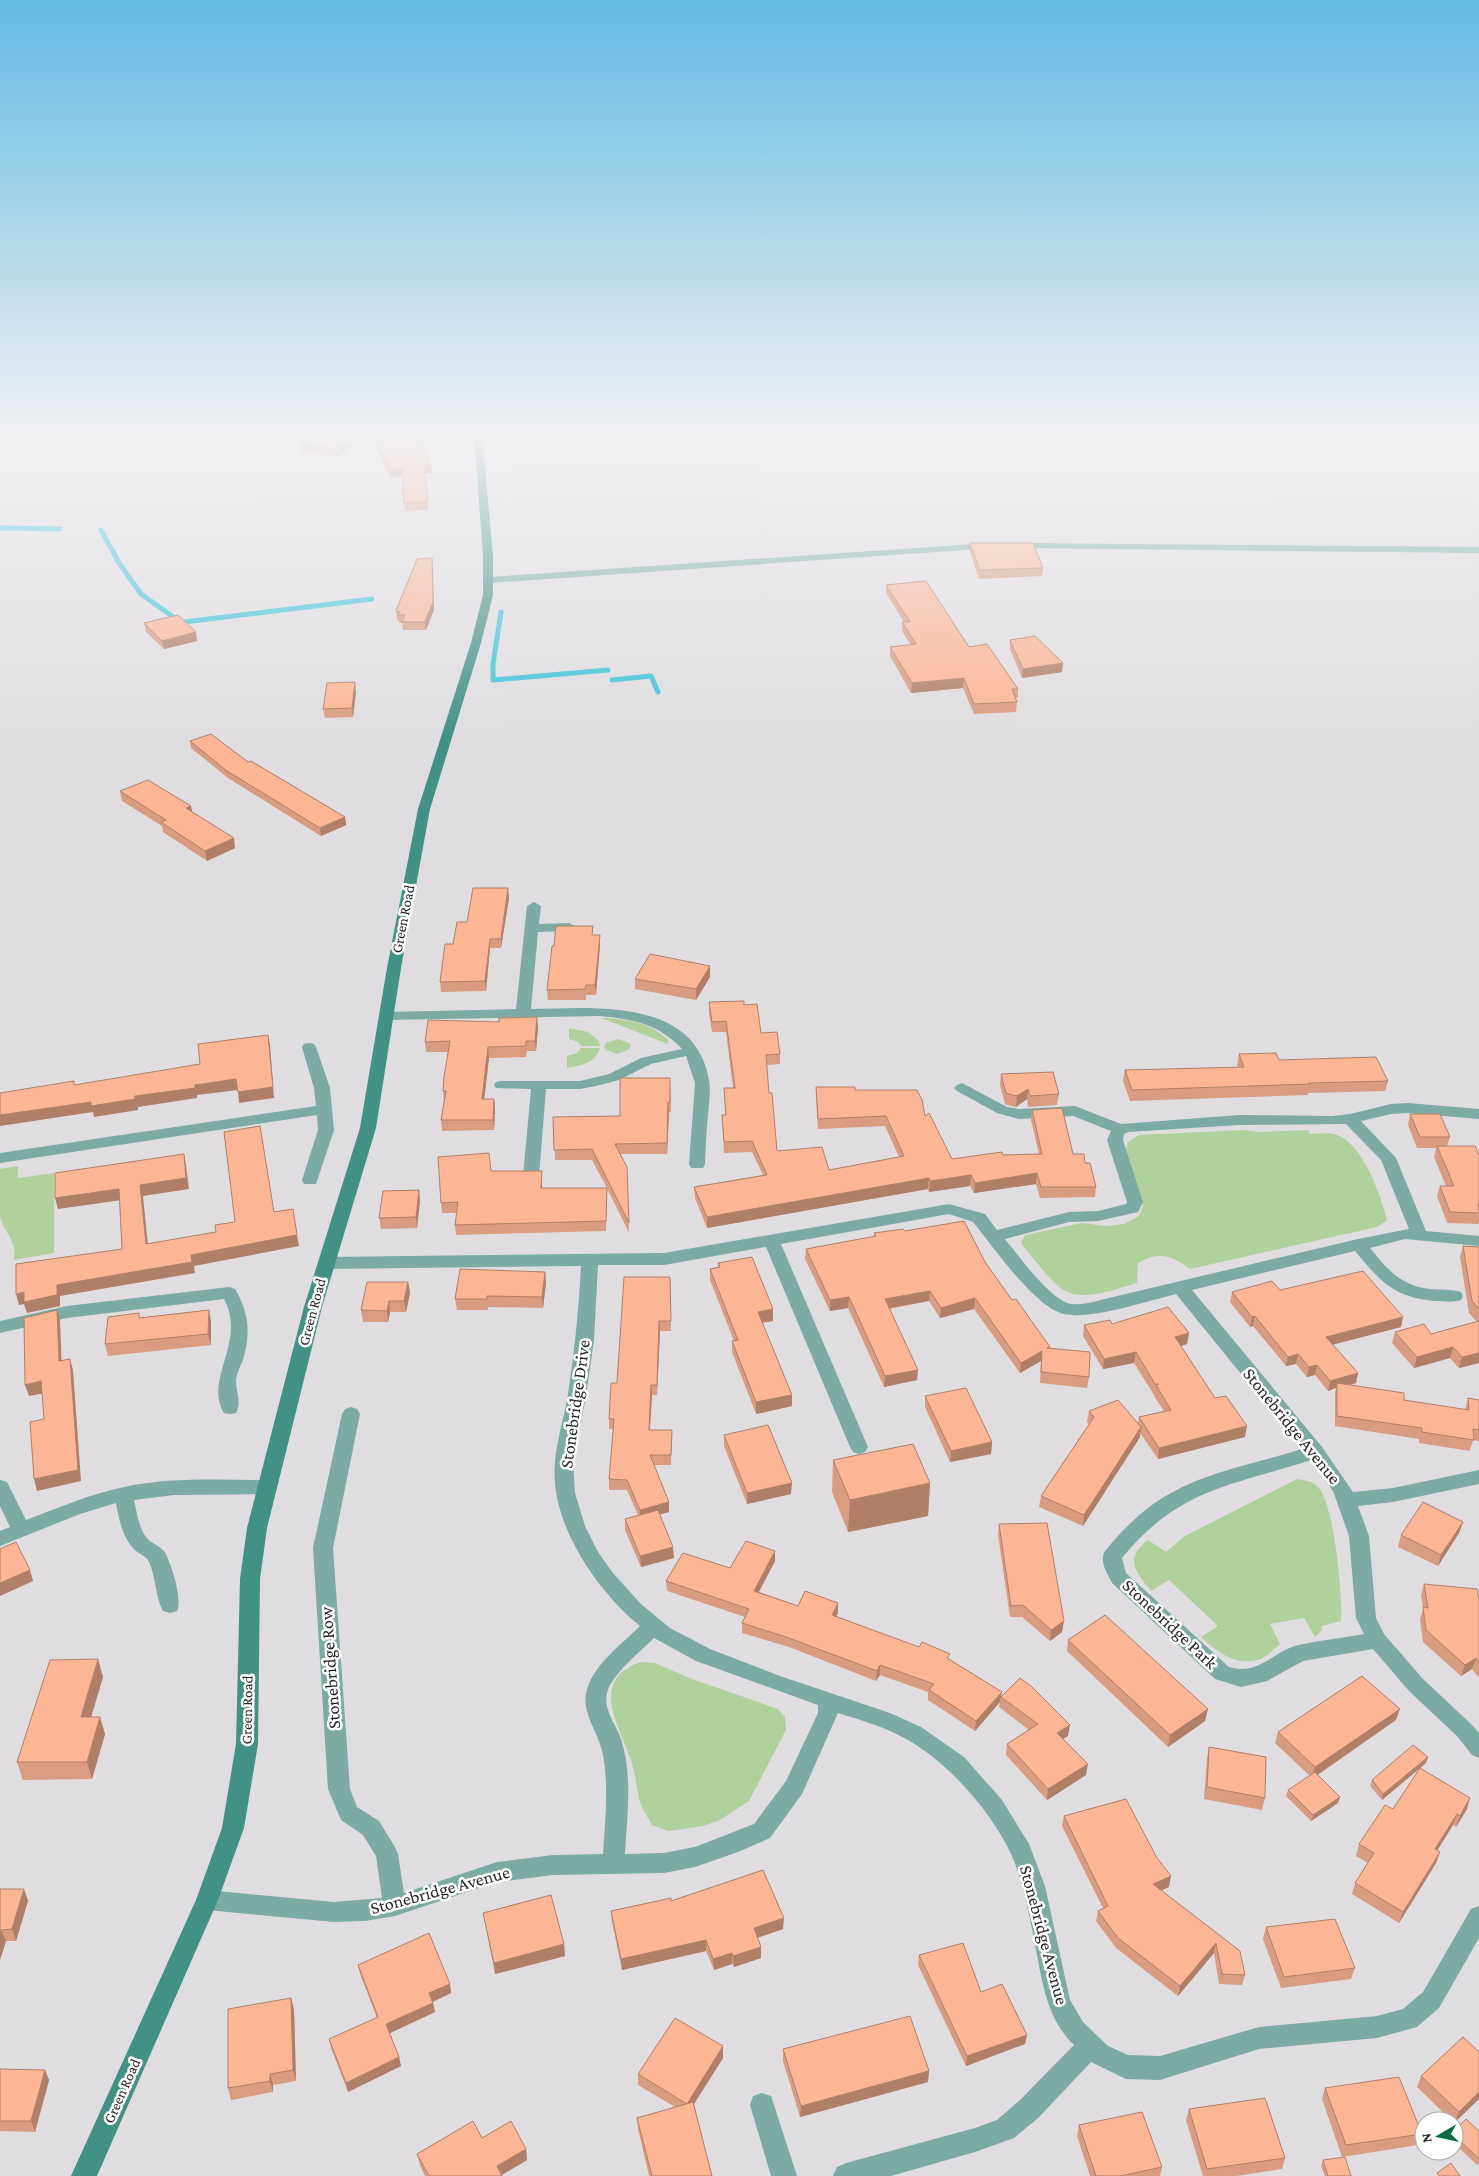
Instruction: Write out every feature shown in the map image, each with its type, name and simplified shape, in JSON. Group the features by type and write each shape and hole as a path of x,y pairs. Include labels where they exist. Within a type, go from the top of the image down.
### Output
{"street":[{"name":"Green Road","path":"84,2176 207,1900 233,1828 247,1744 250,1579 257,1528 326,1263 368,1128 394,968 424,809 486,608 490,580 486,535"},
{"path":"490,580 982,546 1479,550"},
{"path":"523,1014 534,906"},
{"path":"531,928 569,927"},
{"path":"387,1016 600,1012 648,1018 668,1027 691,1051 702,1081 697,1164"},
{"path":"309,1047 322,1088 326,1130 310,1180"},
{"path":"501,1085 539,1086 596,1082 614,1077 646,1061 691,1051"},
{"path":"530,1176 539,1086"},
{"path":"962,1088 1002,1110 1018,1114 1075,1111 1120,1129 1153,1124 1239,1120 1304,1122 1350,1119 1391,1109 1408,1108 1479,1114"},
{"path":"0,1158 324,1109"},
{"path":"1350,1119 1388,1158 1420,1235"},
{"path":"994,1236 1061,1218 1098,1216 1132,1208 1136,1202 1133,1189 1115,1140 1116,1134 1120,1129"},
{"path":"326,1263 664,1259 949,1209 979,1218 1046,1298 1062,1308 1077,1309 1181,1288 1405,1234 1479,1241"},
{"path":"771,1240 859,1447"},
{"path":"1358,1244 1391,1281 1406,1290 1429,1295 1456,1296"},
{"name":"Stonebridge Drive","path":"590,1261 585,1340 577,1396 564,1463 566,1492 575,1526 591,1557 606,1578 634,1610 663,1634 702,1655 828,1701"},
{"name":"Stonebridge Avenue","path":"1181,1288 1315,1452 1342,1489 1358,1536 1366,1618 1377,1640 1416,1685 1464,1730 1479,1750"},
{"path":"0,1327 67,1312 229,1293 236,1306 240,1321 239,1344 227,1381 230,1408"},
{"name":"Stonebridge Row","path":"351,1414 323,1548 339,1789 349,1813 371,1828 387,1854 395,1906"},
{"name":"Stonebridge Park","path":"1315,1452 1202,1486 1176,1498 1122,1542 1112,1556 1114,1568 1119,1578 1222,1673 1240,1679 1260,1675 1299,1653 1377,1640"},
{"path":"1346,1500 1393,1496 1479,1478"},
{"path":"0,1487 21,1530"},
{"path":"0,1539 74,1509 124,1494 174,1488 268,1487"},
{"path":"124,1494 129,1523 139,1543 156,1555 164,1576 170,1605"},
{"path":"614,1864 616,1772 611,1741 599,1718 595,1702 599,1685 615,1665 653,1626"},
{"name":"Stonebridge Avenue","path":"207,1900 334,1912 365,1911 395,1906 497,1872 553,1865 664,1863 695,1858 762,1831 794,1786 828,1713 828,1701 883,1719 914,1733 956,1763 994,1807 1021,1851 1034,1886 1060,2003 1074,2030 1100,2054 1126,2067 1160,2068 1259,2038 1377,2027 1409,2019 1431,2000 1477,1924"},
{"path":"846,2176 975,2140 1006,2129 1029,2109 1083,2053 1089,2044"},
{"path":"762,2105 784,2176"}],"green space":[{"path":"601,1018 627,1020 654,1029 668,1040 668,1044"},
{"path":"569,1028 588,1032 599,1041 600,1046 581,1046 578,1042 569,1039"},
{"path":"618,1039 629,1043 631,1046 628,1050 617,1054 606,1050 604,1047 606,1043"},
{"path":"581,1048 600,1048 591,1060 582,1065 567,1068 567,1056 577,1053"},
{"path":"1243,1130 1260,1132 1308,1130 1310,1134 1334,1134 1346,1140 1355,1149 1370,1172 1387,1220 1377,1227 1190,1269 1177,1260 1165,1256 1152,1257 1138,1263 1137,1283 1089,1295 1070,1293 1062,1289 1021,1243 1025,1235 1082,1223 1106,1226 1124,1224 1139,1216 1143,1206 1126,1149 1128,1142 1139,1135"},
{"path":"18,1166 18,1178 54,1173 54,1253 14,1260 14,1246 0,1216 0,1169"},
{"path":"1297,1479 1306,1480 1318,1487 1324,1496 1329,1511 1339,1572 1341,1621 1322,1626 1321,1631 1315,1637 1304,1618 1270,1624 1280,1644 1269,1654 1260,1659 1249,1661 1241,1661 1226,1656 1201,1637 1218,1626 1169,1580 1151,1591 1140,1578 1134,1565 1136,1553 1148,1540 1166,1552 1185,1536"},
{"path":"641,1662 655,1663 692,1679 778,1709 785,1717 786,1730 749,1801 720,1820 703,1826 669,1831 652,1825 642,1808 633,1765 615,1718 611,1692 615,1680 625,1670"}],"building":[{"path":"970,543 1033,543 1043,568 980,570"},
{"path":"432,558 433,602 425,622 402,622 405,615 398,615 400,612 396,611 417,559"},
{"path":"926,581 969,647 987,644 1018,689 1012,689 1017,702 974,704 964,678 912,683 890,647 916,644 902,622 910,622 886,585"},
{"path":"178,615 196,632 162,641 144,623"},
{"path":"1035,636 1063,663 1023,669 1010,640"},
{"path":"355,682 352,708 323,709 327,683"},
{"path":"211,734 248,762 251,761 345,817 320,828 227,771 190,741"},
{"path":"148,780 191,806 186,808 234,838 205,851 161,822 166,820 120,791"},
{"path":"473,888 508,888 501,939 490,939 485,981 440,982 445,944 453,944 457,922 467,922"},
{"path":"556,926 593,926 592,935 600,935 595,985 586,985 585,989 547,990"},
{"path":"650,954 710,966 696,989 635,979"},
{"path":"744,1001 744,1005 757,1004 761,1033 777,1032 780,1054 766,1055 769,1093 772,1093 777,1151 822,1147 829,1170 904,1156 886,1116 818,1119 816,1087 855,1087 855,1090 917,1090 922,1100 925,1116 929,1113 952,1159 1002,1152 1003,1155 1042,1154 1032,1110 1062,1108 1073,1154 1084,1154 1085,1163 1090,1163 1096,1187 1041,1187 1037,1173 975,1183 971,1175 930,1181 929,1178 707,1217 694,1187 767,1175 752,1141 724,1142 722,1115 726,1115 724,1088 735,1088 726,1021 712,1022 709,1002"},
{"path":"537,1017 535,1041 526,1041 526,1046 488,1047 482,1099 494,1099 493,1120 441,1120 446,1091 443,1091 444,1076 450,1041 425,1042 428,1020 499,1022 499,1018"},
{"path":"268,1035 273,1087 238,1092 236,1079 195,1085 195,1088 135,1096 135,1099 91,1106 91,1102 0,1115 0,1093 74,1081 74,1085 200,1064 198,1044"},
{"path":"1276,1053 1279,1060 1376,1057 1388,1081 1132,1090 1125,1070 1244,1067 1239,1054"},
{"path":"1053,1072 1059,1094 1030,1096 1028,1089 1017,1096 1006,1093 1001,1074"},
{"path":"620,1078 670,1078 667,1143 615,1144 627,1167 629,1223 592,1149 554,1150 553,1117 620,1116"},
{"path":"1410,1114 1440,1114 1450,1137 1420,1137"},
{"path":"260,1126 274,1212 293,1209 297,1235 191,1255 192,1262 57,1285 57,1295 24,1302 24,1292 16,1294 16,1264 122,1249 119,1189 55,1198 55,1173 184,1154 186,1178 140,1185 146,1244 216,1232 215,1225 235,1222 224,1132"},
{"path":"1437,1146 1475,1146 1479,1155 1479,1213 1450,1212 1440,1186 1454,1186"},
{"path":"489,1153 491,1171 542,1171 541,1188 607,1188 606,1221 455,1225 458,1202 441,1203 438,1157"},
{"path":"419,1190 416,1217 379,1218 383,1191"},
{"path":"964,1221 985,1262 1012,1300 1016,1299 1050,1347 1047,1348 1090,1352 1089,1377 1041,1372 1042,1351 1021,1363 975,1298 941,1308 930,1291 885,1299 918,1370 885,1376 849,1297 830,1300 806,1249 876,1236 874,1233 903,1229 905,1231"},
{"path":"1463,1246 1479,1247 1479,1309 1472,1301"},
{"path":"752,1257 773,1309 758,1312 792,1395 756,1402 732,1341 738,1340 710,1269 720,1267 718,1263"},
{"path":"460,1269 545,1272 542,1297 487,1296 487,1299 455,1299"},
{"path":"1363,1271 1403,1317 1326,1337 1358,1373 1330,1381 1317,1365 1309,1367 1298,1354 1288,1357 1255,1316 1252,1317 1232,1292 1272,1281 1280,1290"},
{"path":"624,1277 670,1277 671,1321 659,1321 657,1385 651,1385 649,1430 672,1430 671,1455 650,1455 669,1502 640,1510 627,1480 609,1479 614,1419 609,1419 611,1383 617,1383"},
{"path":"367,1282 408,1282 404,1301 389,1301 387,1311 361,1310"},
{"path":"1168,1307 1189,1333 1175,1337 1215,1398 1226,1396 1247,1426 1159,1448 1139,1417 1171,1410 1156,1385 1159,1384 1155,1384 1136,1352 1104,1359 1084,1325 1110,1320 1112,1324"},
{"path":"57,1310 59,1361 70,1359 78,1470 34,1479 30,1422 44,1419 41,1381 25,1385 24,1318"},
{"path":"209,1310 208,1334 105,1344 108,1317 139,1313 139,1318"},
{"path":"1479,1321 1479,1353 1462,1357 1453,1347 1417,1357 1395,1332 1424,1324 1431,1334"},
{"path":"1337,1383 1404,1393 1404,1400 1469,1410 1468,1398 1479,1400 1479,1430 1473,1429 1474,1440 1422,1432 1422,1428 1337,1416"},
{"path":"966,1388 992,1442 951,1451 925,1396"},
{"path":"1118,1400 1141,1427 1084,1515 1041,1496 1094,1417 1089,1411"},
{"path":"768,1425 792,1483 747,1493 724,1435"},
{"path":"913,1444 930,1483 850,1500 833,1460"},
{"path":"1423,1502 1463,1522 1441,1555 1401,1535"},
{"path":"658,1510 673,1547 640,1556 625,1519"},
{"path":"1047,1523 1064,1621 1051,1630 1023,1605 1011,1606 999,1524"},
{"path":"746,1541 775,1551 754,1591 798,1606 805,1591 838,1603 832,1615 919,1647 922,1642 950,1654 947,1658 1002,1692 976,1721 929,1690 934,1684 880,1665 877,1671 789,1638 742,1623 749,1609 666,1581 683,1553 730,1568"},
{"path":"16,1542 30,1570 0,1583 0,1549"},
{"path":"1424,1584 1477,1589 1479,1599 1479,1662 1476,1658 1465,1665 1426,1630 1423,1607 1428,1608"},
{"path":"1105,1615 1208,1709 1170,1735 1068,1640"},
{"path":"98,1659 81,1717 100,1717 87,1762 17,1762 50,1660"},
{"path":"1362,1676 1400,1709 1315,1767 1278,1732"},
{"path":"1020,1678 1031,1686 1070,1725 1057,1733 1088,1764 1048,1789 1007,1744 1038,1724 1001,1697"},
{"path":"1413,1745 1428,1757 1383,1794 1372,1780"},
{"path":"1209,1747 1266,1757 1265,1798 1207,1787"},
{"path":"1420,1768 1470,1798 1460,1816 1457,1814 1435,1849 1440,1852 1403,1912 1355,1883 1374,1853 1359,1844 1385,1805 1393,1809"},
{"path":"1315,1772 1340,1797 1313,1815 1288,1790"},
{"path":"1126,1799 1157,1858 1171,1876 1153,1884 1240,1951 1245,1975 1222,1974 1216,1943 1180,1986 1118,1938 1098,1911 1108,1906 1064,1816"},
{"path":"763,1870 784,1918 754,1928 761,1947 733,1956 732,1953 713,1959 706,1940 621,1959 611,1911 671,1898 671,1901"},
{"path":"0,1889 24,1889 12,1929 1,1930 0,1934"},
{"path":"551,1895 564,1944 494,1963 483,1913"},
{"path":"1335,1919 1355,1968 1284,1977 1266,1927"},
{"path":"429,1933 450,1984 429,1993 433,2003 386,2024 399,2057 346,2083 329,2039 378,2017 358,1965"},
{"path":"963,1943 981,1992 1002,1984 1027,2035 967,2056 919,1955"},
{"path":"291,1998 293,2070 270,2074 270,2081 228,2088 228,2009"},
{"path":"910,2016 929,2071 801,2106 783,2049"},
{"path":"675,2018 723,2046 687,2104 638,2074"},
{"path":"1463,2037 1479,2052 1479,2092 1460,2111 1421,2076"},
{"path":"0,2069 45,2070 31,2121 0,2121"},
{"path":"1399,2077 1414,2114 1414,2135 1346,2145 1325,2088"},
{"path":"1265,2098 1285,2158 1207,2169 1189,2109"},
{"path":"693,2102 712,2176 652,2176 637,2118"},
{"path":"1142,2112 1162,2167 1120,2176 1096,2176 1079,2125"},
{"path":"1466,2119 1479,2131 1479,2159 1464,2145 1464,2121"},
{"path":"473,2121 482,2138 511,2121 526,2149 497,2166 502,2176 429,2176 417,2154"},
{"path":"1345,2157 1351,2176 1328,2176 1323,2160"},
{"path":"1451,2163 1460,2176 1439,2176 1437,2173"}],"waterway":[{"path":"103,535 119,563 141,594 172,616"},
{"path":"184,622 372,599"},
{"path":"501,612 493,664 493,680 608,670"},
{"path":"612,680 651,676 658,692"}]}
